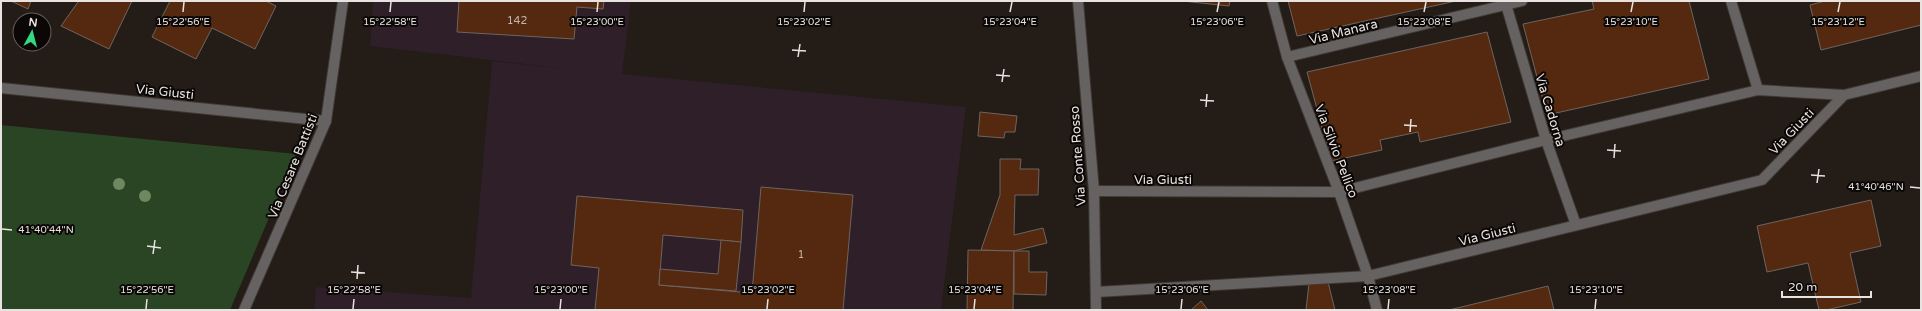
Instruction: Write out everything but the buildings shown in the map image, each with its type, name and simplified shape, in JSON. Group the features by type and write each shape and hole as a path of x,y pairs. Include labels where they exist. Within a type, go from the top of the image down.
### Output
{"street":[{"name":"Via Cesare Battisti","path":"244,310 326,121 343,1"},
{"name":"Via Conte Rosso","path":"1078,1 1094,191 1096,310"},
{"name":"Via Silvio Pellico","path":"1272,1 1288,58 1339,192 1368,276 1377,310"},
{"name":"Via Manara","path":"1288,58 1506,3 1522,1"},
{"path":"1731,1 1758,90"},
{"name":"Via Cadorna","path":"1506,3 1546,140 1576,225"},
{"name":"Via Giusti","path":"1094,191 1339,192 1546,140 1758,90 1844,95 1921,76"},
{"name":"Via Giusti","path":"1,88 326,121"},
{"name":"Via Giusti","path":"1096,292 1368,276 1762,180 1844,95"}],"shaded area":[{"path":"373,1 631,1 622,74 966,107 941,310 314,310 316,287 471,298 492,61 568,69 370,46"}],"green space":[{"path":"1,125 296,154 230,310 1,310"}]}
